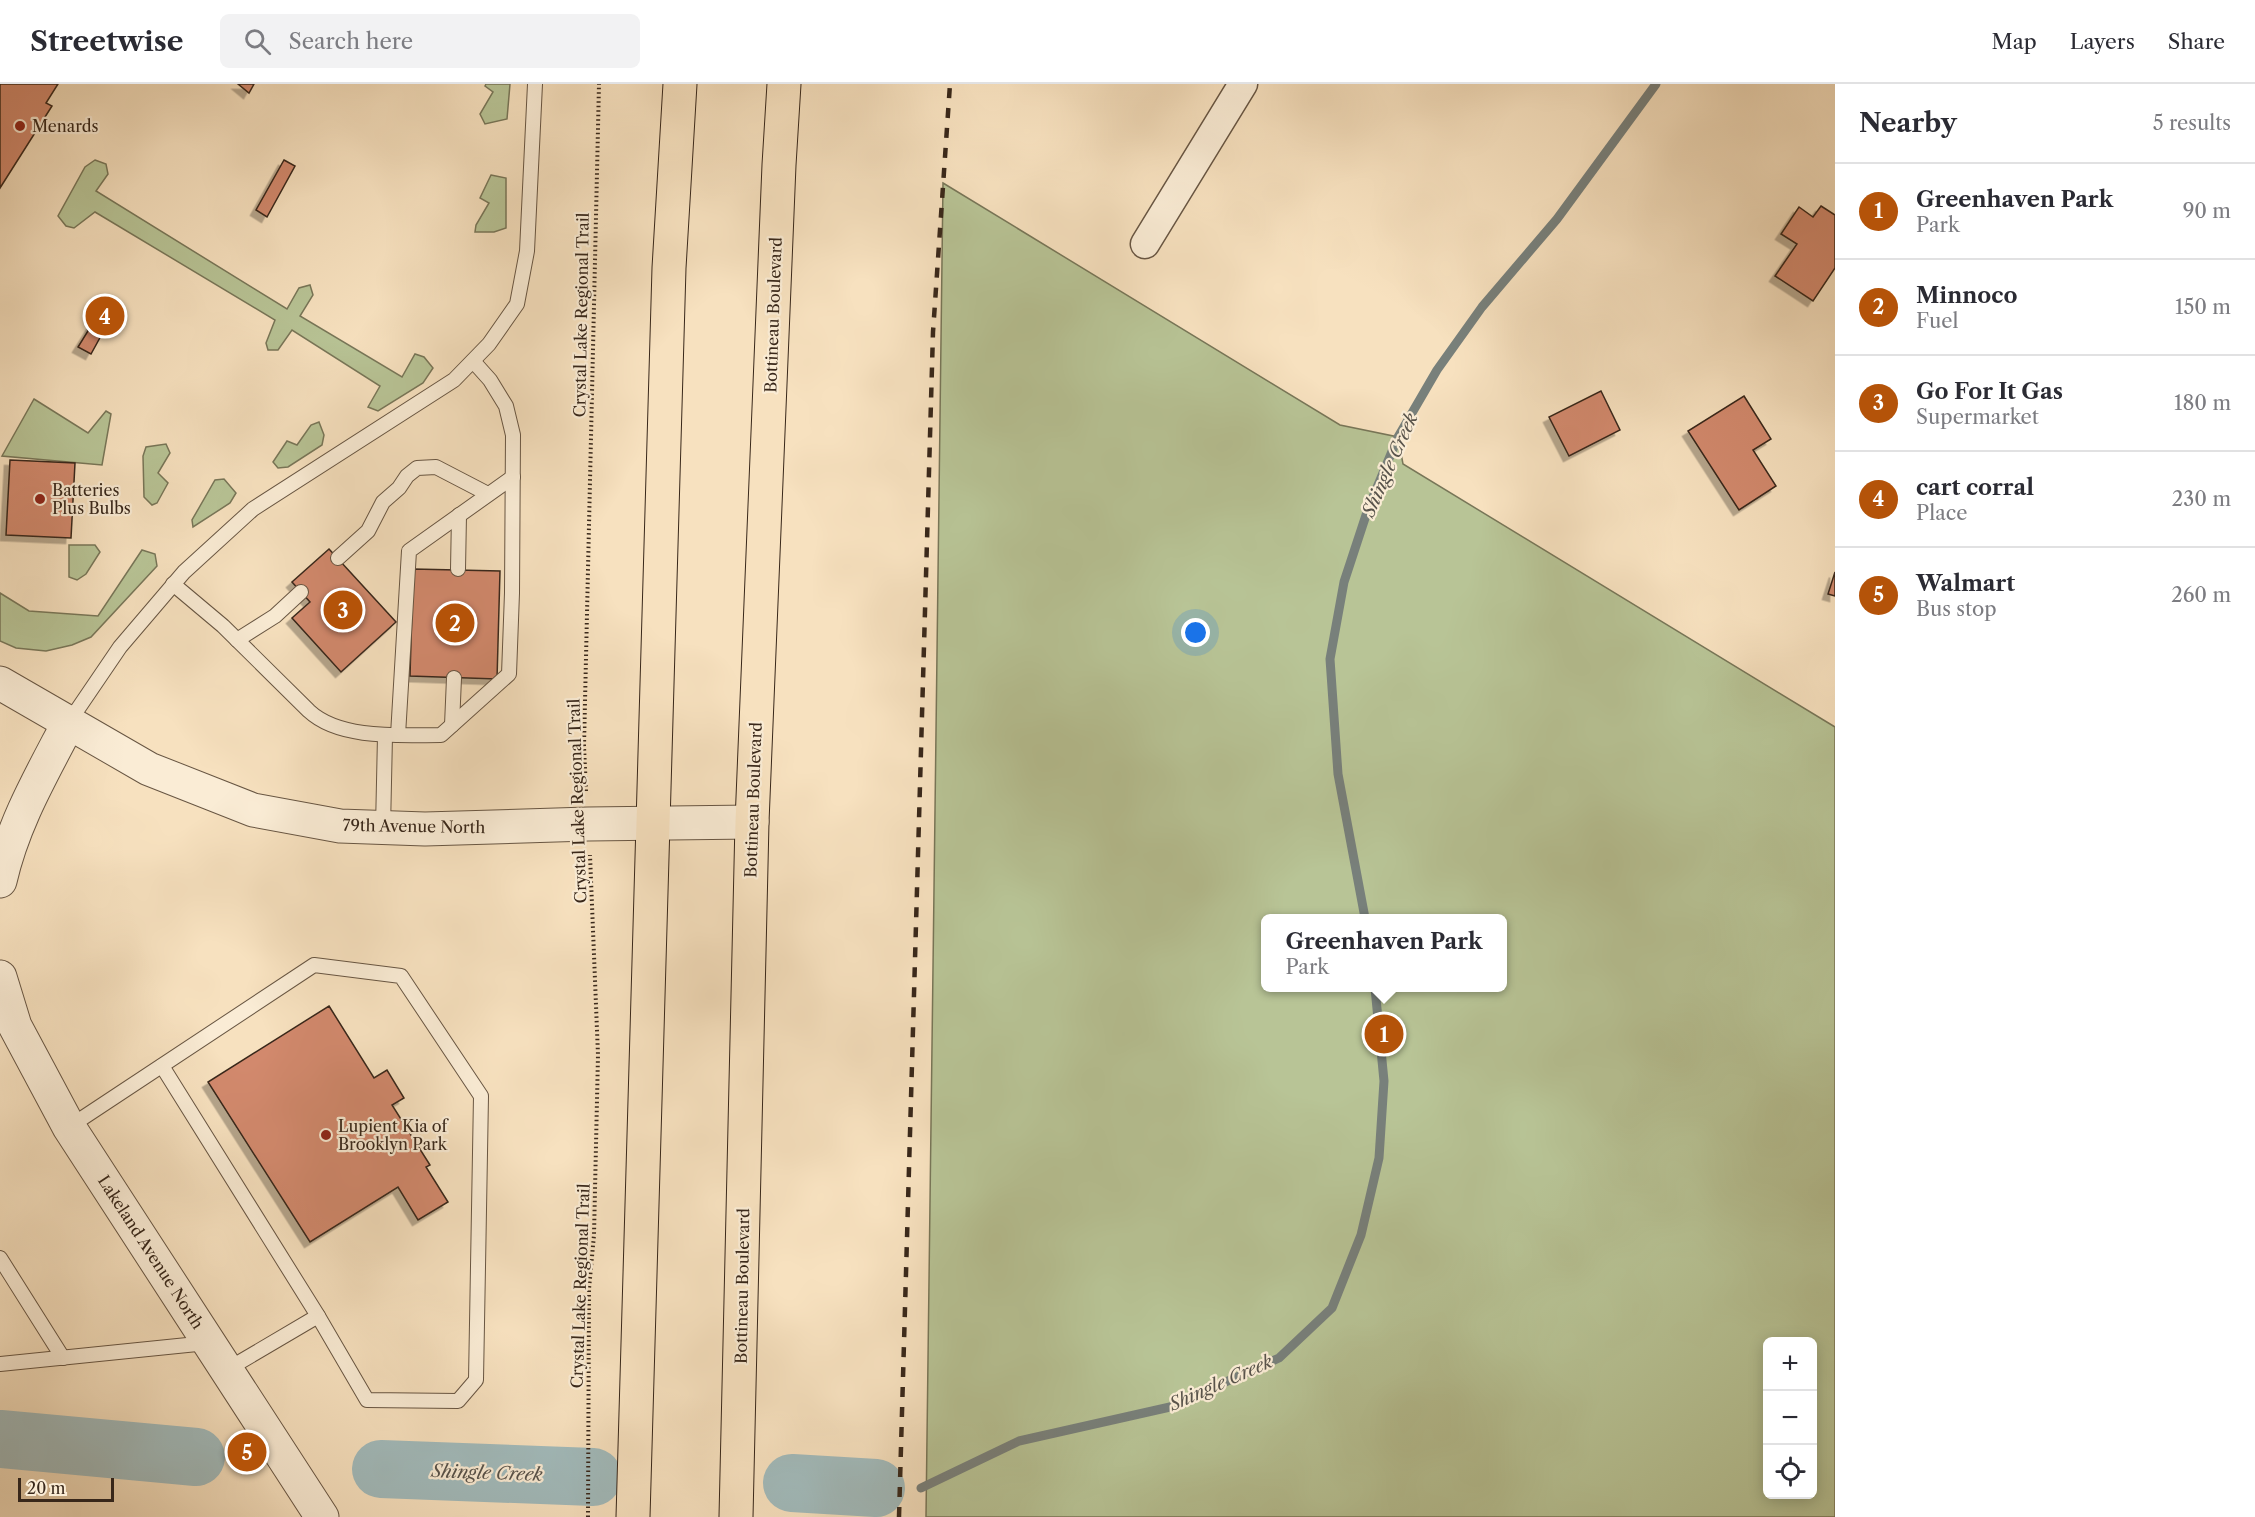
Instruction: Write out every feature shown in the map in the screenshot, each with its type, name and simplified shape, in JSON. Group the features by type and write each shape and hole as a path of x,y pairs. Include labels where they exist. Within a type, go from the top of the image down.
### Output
{"highway":[{"path":"633,1517 669,268 680,84"},
{"name":"Bottineau Boulevard","path":"736,1517 752,822 778,177 784,84"}],"street":[{"path":"1145,244 1243,84"},
{"name":"79th Avenue North","path":"0,683 149,769 253,810 340,826 383,828 752,822"},
{"path":"0,881 6,854 18,821 69,722"},
{"name":"Lakeland Avenue North","path":"0,977 15,1026 69,1127 219,1356 319,1516"}],"lane":[{"path":"69,722 120,647 173,584 253,509 454,380 489,344 517,304 527,251 535,84"},
{"path":"173,584 237,640 316,718 329,726 391,736 441,735 509,674 513,435 506,406 490,380 473,361"},
{"path":"338,558 368,531 383,502 417,468 436,467 488,494"},
{"path":"383,828 409,551 513,477"},
{"path":"458,569 459,514"},
{"path":"237,640 275,616 301,592"},
{"path":"452,725 454,678"},
{"path":"69,1127 315,965 401,976 481,1096 476,1380 458,1401 367,1400 318,1316 162,1066"},
{"path":"0,1258 63,1358"},
{"path":"0,1364 63,1358 219,1356 318,1316"}],"path":[{"name":"Crystal Lake Regional Trail","path":"588,1517 589,1290 594,1235 598,1055 593,892 584,734 599,84"}],"green space":[{"path":"486,84 510,84 507,119 485,124 480,114 493,92 485,86"},
{"path":"95,160 106,164 108,174 96,191 287,309 299,288 310,285 313,295 300,316 402,377 415,354 424,357 433,368 423,383 378,411 368,407 380,386 292,330 278,350 268,350 266,343 275,320 95,212 74,228 66,226 58,216 85,167"},
{"path":"491,175 506,178 506,228 494,232 475,232 476,225 489,203 480,198"},
{"path":"943,183 1340,425 1398,437 1403,464 1835,727 1835,1517 926,1517"},
{"path":"34,399 88,433 106,411 111,414 102,465 2,456"},
{"path":"319,422 324,435 322,445 288,467 278,468 273,462 287,441 297,445 311,425"},
{"path":"166,444 170,453 158,473 168,483 157,503 152,505 144,497 143,456 146,447"},
{"path":"224,479 236,493 230,503 193,527 192,520 215,480"},
{"path":"69,545 95,545 100,552 86,574 77,580 69,577"},
{"path":"142,550 155,554 157,566 91,637 72,645 46,651 16,648 0,641 0,593 29,611 98,616"}],"building":[{"name":"Menards","path":"0,84 58,84 46,103 52,106 0,188"},
{"path":"238,84 254,84 249,93"},
{"path":"284,160 295,166 267,217 256,210"},
{"path":"1821,206 1835,215 1835,268 1813,301 1775,276 1797,244 1781,234 1799,207 1813,217"},
{"path":"109,297 119,303 91,354 78,347"},
{"path":"1601,391 1620,430 1569,456 1549,417"},
{"path":"1744,396 1771,439 1753,450 1776,486 1739,510 1688,431"},
{"name":"Batteries Plus Bulbs","path":"10,460 75,463 71,538 6,535"},
{"path":"329,549 396,622 341,672 292,618 310,602 292,582"},
{"path":"413,569 500,571 497,679 410,676"},
{"path":"1835,572 1835,596 1828,594"},
{"name":"Lupient Kia of Brooklyn Park","path":"329,1006 374,1078 387,1070 404,1098 392,1105 430,1165 426,1167 448,1202 418,1220 398,1187 310,1242 208,1082"}],"waterway":[{"name":"Shingle Creek","path":"1364,914 1338,774 1330,659 1344,582 1368,509 1398,437 1437,370 1482,307 1557,219 1656,84"},
{"name":"Shingle Creek","path":"921,1488 1019,1441 1170,1407 1279,1358 1332,1308 1361,1235 1379,1158 1384,1081 1375,992"},
{"name":"Shingle Creek","path":"0,1439 196,1457"},
{"name":"Shingle Creek","path":"381,1469 593,1477"},
{"name":"Shingle Creek","path":"792,1483 876,1488"}],"railway":[{"path":"899,1517 933,332 950,84"}],"place":[{"name":"Menards","path":"20,126"},
{"name":"cart corral","path":"105,316"},
{"name":"Batteries Plus Bulbs","path":"40,499"},
{"name":"Go For It Gas","path":"343,610"},
{"name":"Minnoco","path":"455,623"},
{"name":"Greenhaven Park","path":"1384,1034"},
{"name":"Lupient Kia of Brooklyn Park","path":"326,1135"},
{"name":"Walmart","path":"247,1452"}]}
